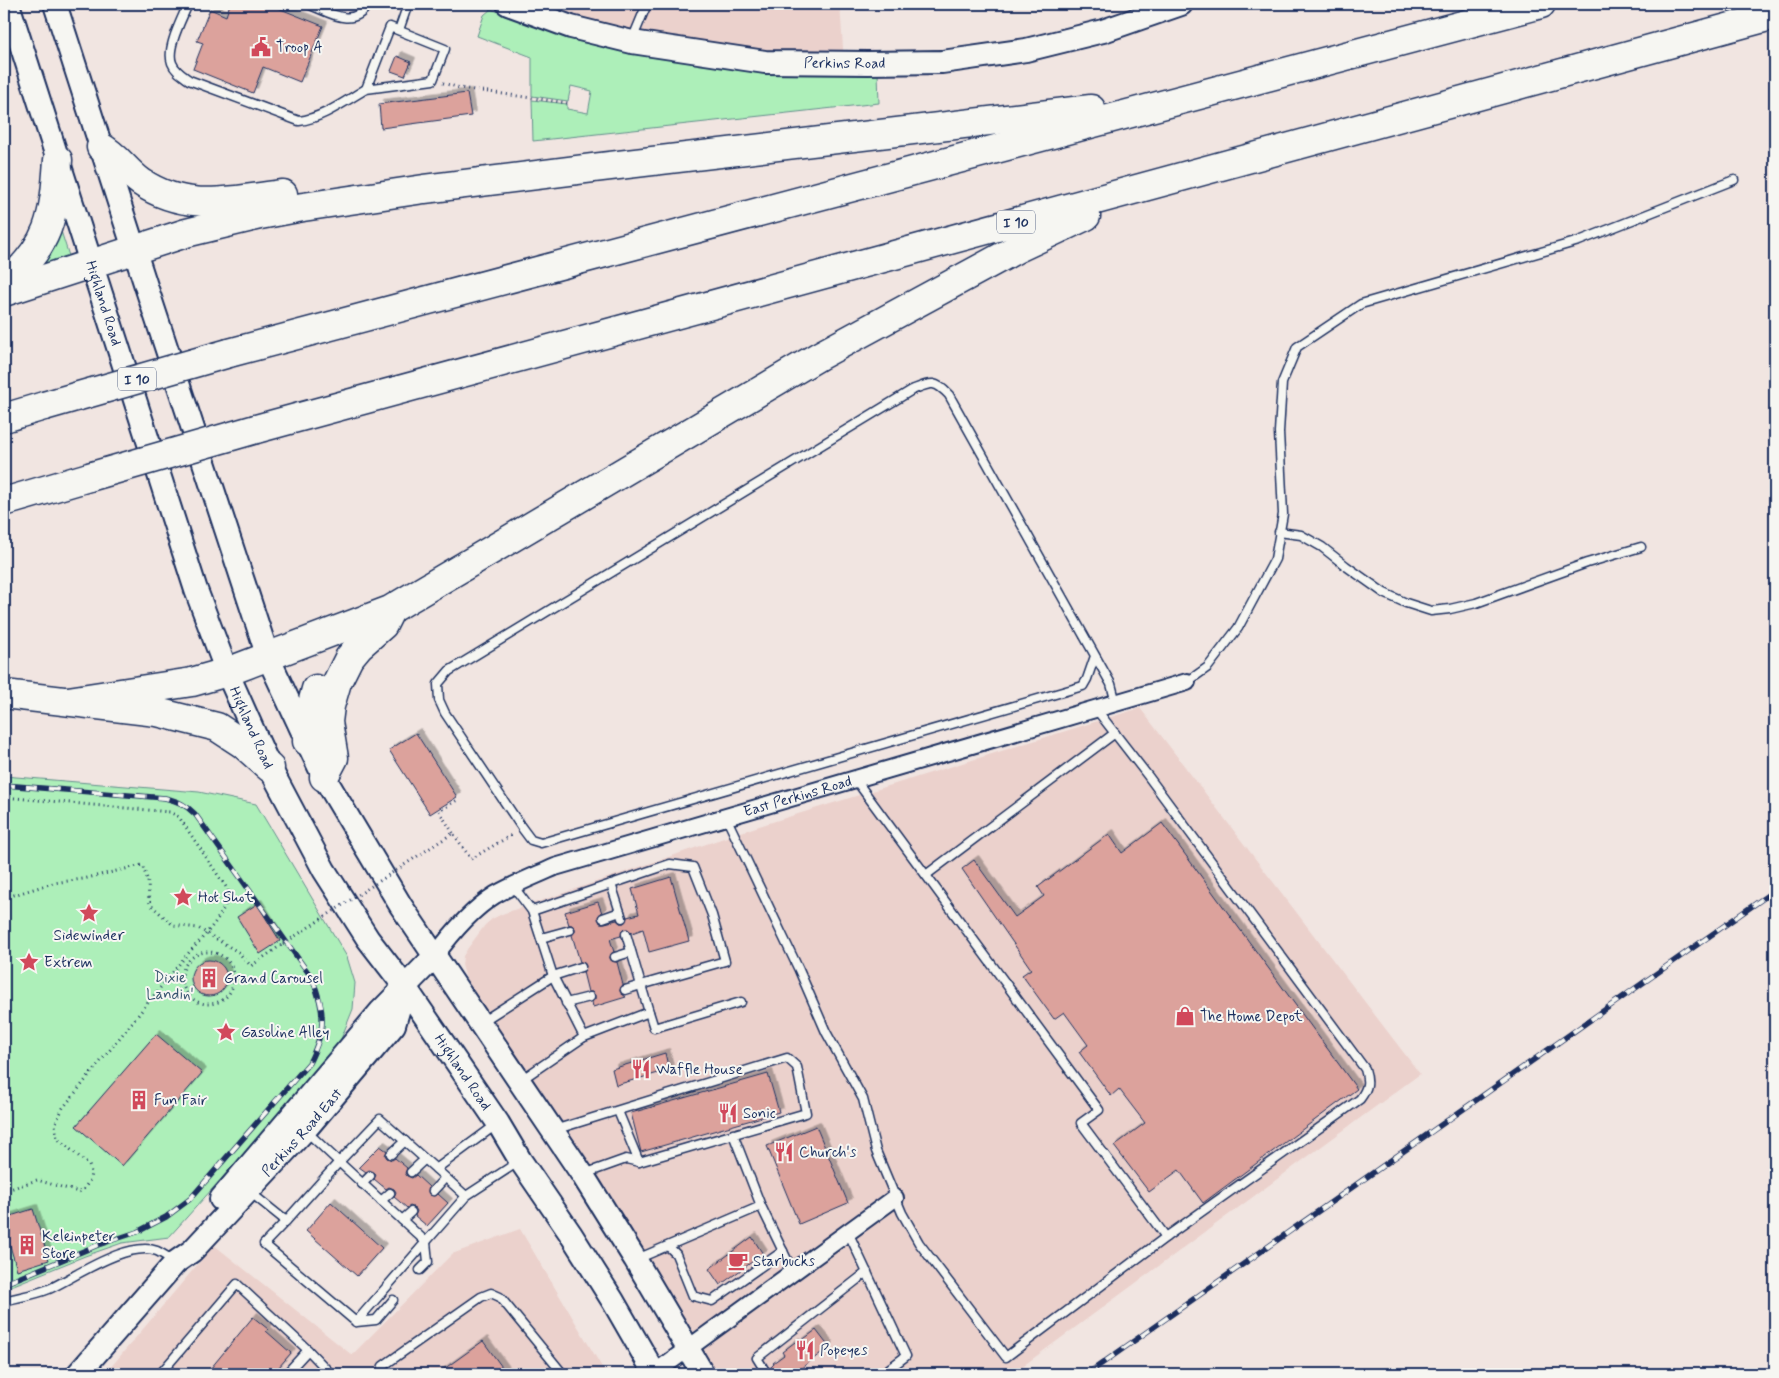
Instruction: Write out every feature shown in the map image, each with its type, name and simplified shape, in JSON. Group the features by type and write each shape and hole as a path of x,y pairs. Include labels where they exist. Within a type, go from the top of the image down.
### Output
{"highway":[{"name":"I 10","path":"4,418 229,353 1541,4"},
{"name":"I 10","path":"4,502 256,429 1775,15"},
{"path":"4,292 220,224 303,206 593,168 1184,99"},
{"path":"101,147 112,153 128,172 155,190 174,198 192,202 223,202 422,176 593,168"},
{"path":"4,285 21,270 42,242 53,207 58,160"},
{"path":"68,701 192,682 226,672 390,610 828,351 1018,248 1089,214 1189,175"},
{"path":"324,777 334,758 328,722 330,706 337,682 349,658 359,646 383,625 390,610"},
{"path":"307,742 312,704 319,679 335,648 360,622"},
{"path":"4,694 157,712 217,727 243,744 270,768"}],"main road":[{"name":"Highland Road","path":"8,4 196,590 226,672 270,768 324,870 368,939 405,987 498,1123 520,1160 613,1301 654,1374"},
{"path":"55,4 268,656 307,742 324,777 386,882 582,1174 703,1374"},
{"name":"Perkins Road","path":"508,4 572,27 632,42 765,62 942,62 1026,50 1103,31 1181,4"},
{"name":"Perkins Road East","path":"176,1262 182,1243 294,1115 381,1011 435,956"},
{"name":"Perkins Road East","path":"78,1374 176,1262 192,1251 305,1130 394,1025 405,987"}],"street":[{"name":"East Perkins Road","path":"435,956 446,940 471,914 494,896 555,867 1187,682"},
{"path":"654,1374 894,1198"}],"lane":[{"path":"188,4 172,43 170,53 172,63 178,72 189,80 299,121 310,120 366,88 433,80 445,49 390,27 366,88"},
{"path":"308,4 347,19 359,16 368,4"},
{"path":"398,30 408,4"},
{"path":"632,42 647,4"},
{"path":"1187,682 1208,667 1238,628 1275,559 1283,514 1279,432 1282,383 1297,347 1361,304 1579,241 1734,180"},
{"path":"1095,656 1083,686 541,843 531,840 522,828 442,706 439,700 438,684 448,671 912,390 929,383 940,386 948,395 1111,684 1116,703"},
{"path":"1279,532 1301,535 1322,547 1384,593 1431,611 1476,603 1579,566 1640,547"},
{"path":"726,817 799,970 826,1032 863,1099 876,1151 894,1198 919,1243 1006,1357 1166,1237 1360,1099 1368,1085 1365,1069 1096,709"},
{"path":"926,875 1115,734"},
{"path":"855,779 1099,1110 1081,1123 1166,1237"},
{"path":"532,912 670,864 693,867 712,915 724,962 625,990"},
{"path":"603,918 621,915 612,884"},
{"path":"513,886 532,912 553,976 584,1037"},
{"path":"541,938 570,930"},
{"path":"626,934 654,1028 741,1002"},
{"path":"615,957 631,952"},
{"path":"480,1023 553,976 581,967"},
{"path":"566,1003 590,997"},
{"path":"519,1082 584,1037 649,1012"},
{"path":"553,1130 787,1058 797,1066 806,1113 639,1162 626,1159 582,1174"},
{"path":"618,1111 639,1162"},
{"path":"394,1300 376,1320 356,1322 264,1244 380,1119 466,1196"},
{"path":"436,1169 498,1123"},
{"path":"305,1130 426,1242 428,1262 420,1270"},
{"path":"733,1134 761,1206 793,1272"},
{"path":"391,1154 404,1141"},
{"path":"412,1172 424,1160"},
{"path":"356,1322 466,1196 520,1160"},
{"path":"362,1184 370,1176"},
{"path":"433,1191 445,1178"},
{"path":"248,1191 286,1221"},
{"path":"381,1201 390,1193"},
{"path":"635,1259 761,1206"},
{"path":"402,1220 411,1212"},
{"path":"848,1232 906,1356 882,1374"},
{"path":"668,1246 676,1254 693,1296 712,1301 783,1251"},
{"path":"4,1301 48,1289 89,1267 123,1253 141,1250 156,1251 176,1262"},
{"path":"766,1374 757,1358 867,1272"},
{"path":"160,1374 237,1284 331,1374"},
{"path":"380,1374 383,1366 481,1297 491,1294 500,1297 563,1374"},
{"path":"286,1374 308,1350"}],"path":[{"path":"433,80 460,88 568,103"},
{"path":"4,797 170,812 180,817 228,890 228,898 222,912 63,1108 55,1124 57,1138 89,1166 91,1172 90,1180 83,1190 75,1192 36,1180 4,1191"},
{"path":"459,799 439,812 471,859 522,828"},
{"path":"4,898 53,883 83,879 142,865 148,881 149,901 152,906 173,925 198,928 238,952 251,966 453,833"},
{"path":"209,951 225,957 234,971 234,980 228,996 212,1004 204,1004 189,996 182,980 183,971 189,960 200,953 209,951"},
{"path":"185,956 189,960"}],"shaded area":[{"path":"508,4 840,4 844,63 632,42"},
{"path":"1140,708 1420,1074 1012,1374 717,1374 620,1215 468,985 462,965 463,956 468,948 485,925 502,914 756,827"},
{"path":"520,1229 606,1374 105,1374 214,1245 352,1355 452,1254"}],"green space":[{"path":"491,9 504,14 878,73 879,103 533,141 532,100 567,104 567,109 588,113 592,91 571,86 568,101 532,96 532,57 477,36 484,15"},
{"path":"60,228 70,259 33,267"},
{"name":"Dixie Landin'","path":"4,776 199,792 256,804 347,957 355,983 353,1009 341,1039 319,1070 169,1237 122,1243 4,1289"}],"building":[{"name":"Troop A","path":"230,4 268,4 323,26 300,82 263,67 253,93 193,69 203,43 197,41 210,9 226,16"},
{"path":"397,56 411,62 405,76 391,71"},
{"path":"467,93 471,116 381,128 379,104"},
{"path":"416,733 457,797 430,814 389,750"},
{"name":"The Home Depot","path":"1162,823 1357,1089 1203,1203 1179,1170 1149,1192 1114,1146 1145,1123 1119,1089 1111,1096 1079,1052 1088,1045 1064,1012 1054,1019 1022,975 1031,969 962,869 974,860 1015,917 1044,896 1038,887 1109,834 1122,853"},
{"path":"671,877 689,941 649,952 643,929 632,933 628,929 622,930 621,936 610,939 614,952 610,958 612,961 617,962 623,985 620,991 626,997 593,1007 592,1002 595,999 595,995 592,992 588,992 583,972 586,966 580,962 572,935 575,932 575,928 569,925 565,912 598,902 602,913 598,916 600,923 617,920 620,923 624,923 627,917 639,914 632,889"},
{"path":"257,904 280,941 260,954 237,917"},
{"name":"Grand Carousel","path":"209,960 216,961 222,965 226,971 226,985 222,991 216,995 209,996 202,995 196,991 192,985 191,978 192,971 196,965 202,961"},
{"name":"Fun Fair","path":"156,1034 202,1073 122,1166 76,1126"},
{"name":"Waffle House","path":"665,1053 669,1070 616,1085 612,1069"},
{"name":"Sonic","path":"768,1074 779,1112 641,1152 631,1113"},
{"path":"816,1126 848,1203 799,1224 767,1146"},
{"path":"380,1146 387,1151 385,1155 387,1158 392,1160 395,1158 407,1168 405,1173 407,1176 412,1178 416,1175 429,1187 428,1192 430,1195 438,1194 448,1203 427,1226 415,1216 417,1211 415,1208 410,1206 407,1208 394,1197 396,1192 394,1189 389,1187 386,1189 374,1179 376,1175 374,1172 369,1170 366,1172 359,1167"},
{"path":"331,1202 382,1248 357,1276 306,1231"},
{"name":"Keleinpeter Store","path":"33,1209 49,1260 17,1270 4,1225 4,1218"},
{"name":"Starbucks","path":"752,1237 763,1254 720,1285 709,1269"},
{"path":"253,1317 268,1329 266,1331 291,1353 273,1374 206,1374"},
{"name":"Popeyes","path":"816,1330 829,1347 800,1369 798,1367 788,1374 773,1374 770,1368 773,1363 784,1355 782,1352"},
{"path":"483,1341 507,1374 437,1374"}],"railway":[{"path":"4,785 165,798 178,802 188,808 195,814 312,978 322,1011 319,1040 309,1063 190,1199 166,1217 137,1232 98,1245 4,1284"},
{"path":"1087,1374 1775,890"}],"place":[{"name":"Troop A","path":"261,47"},
{"name":"Hot Shot","path":"183,897"},
{"name":"Sidewinder","path":"89,913"},
{"name":"Extrem","path":"29,962"},
{"name":"Grand Carousel","path":"209,978"},
{"name":"The Home Depot","path":"1185,1016"},
{"name":"Gasoline Alley","path":"226,1032"},
{"name":"Waffle House","path":"641,1069"},
{"name":"Fun Fair","path":"139,1100"},
{"name":"Sonic","path":"728,1113"},
{"name":"Church's","path":"784,1152"},
{"name":"Keleinpeter Store","path":"27,1245"},
{"name":"Starbucks","path":"738,1261"},
{"name":"Popeyes","path":"805,1350"}]}
